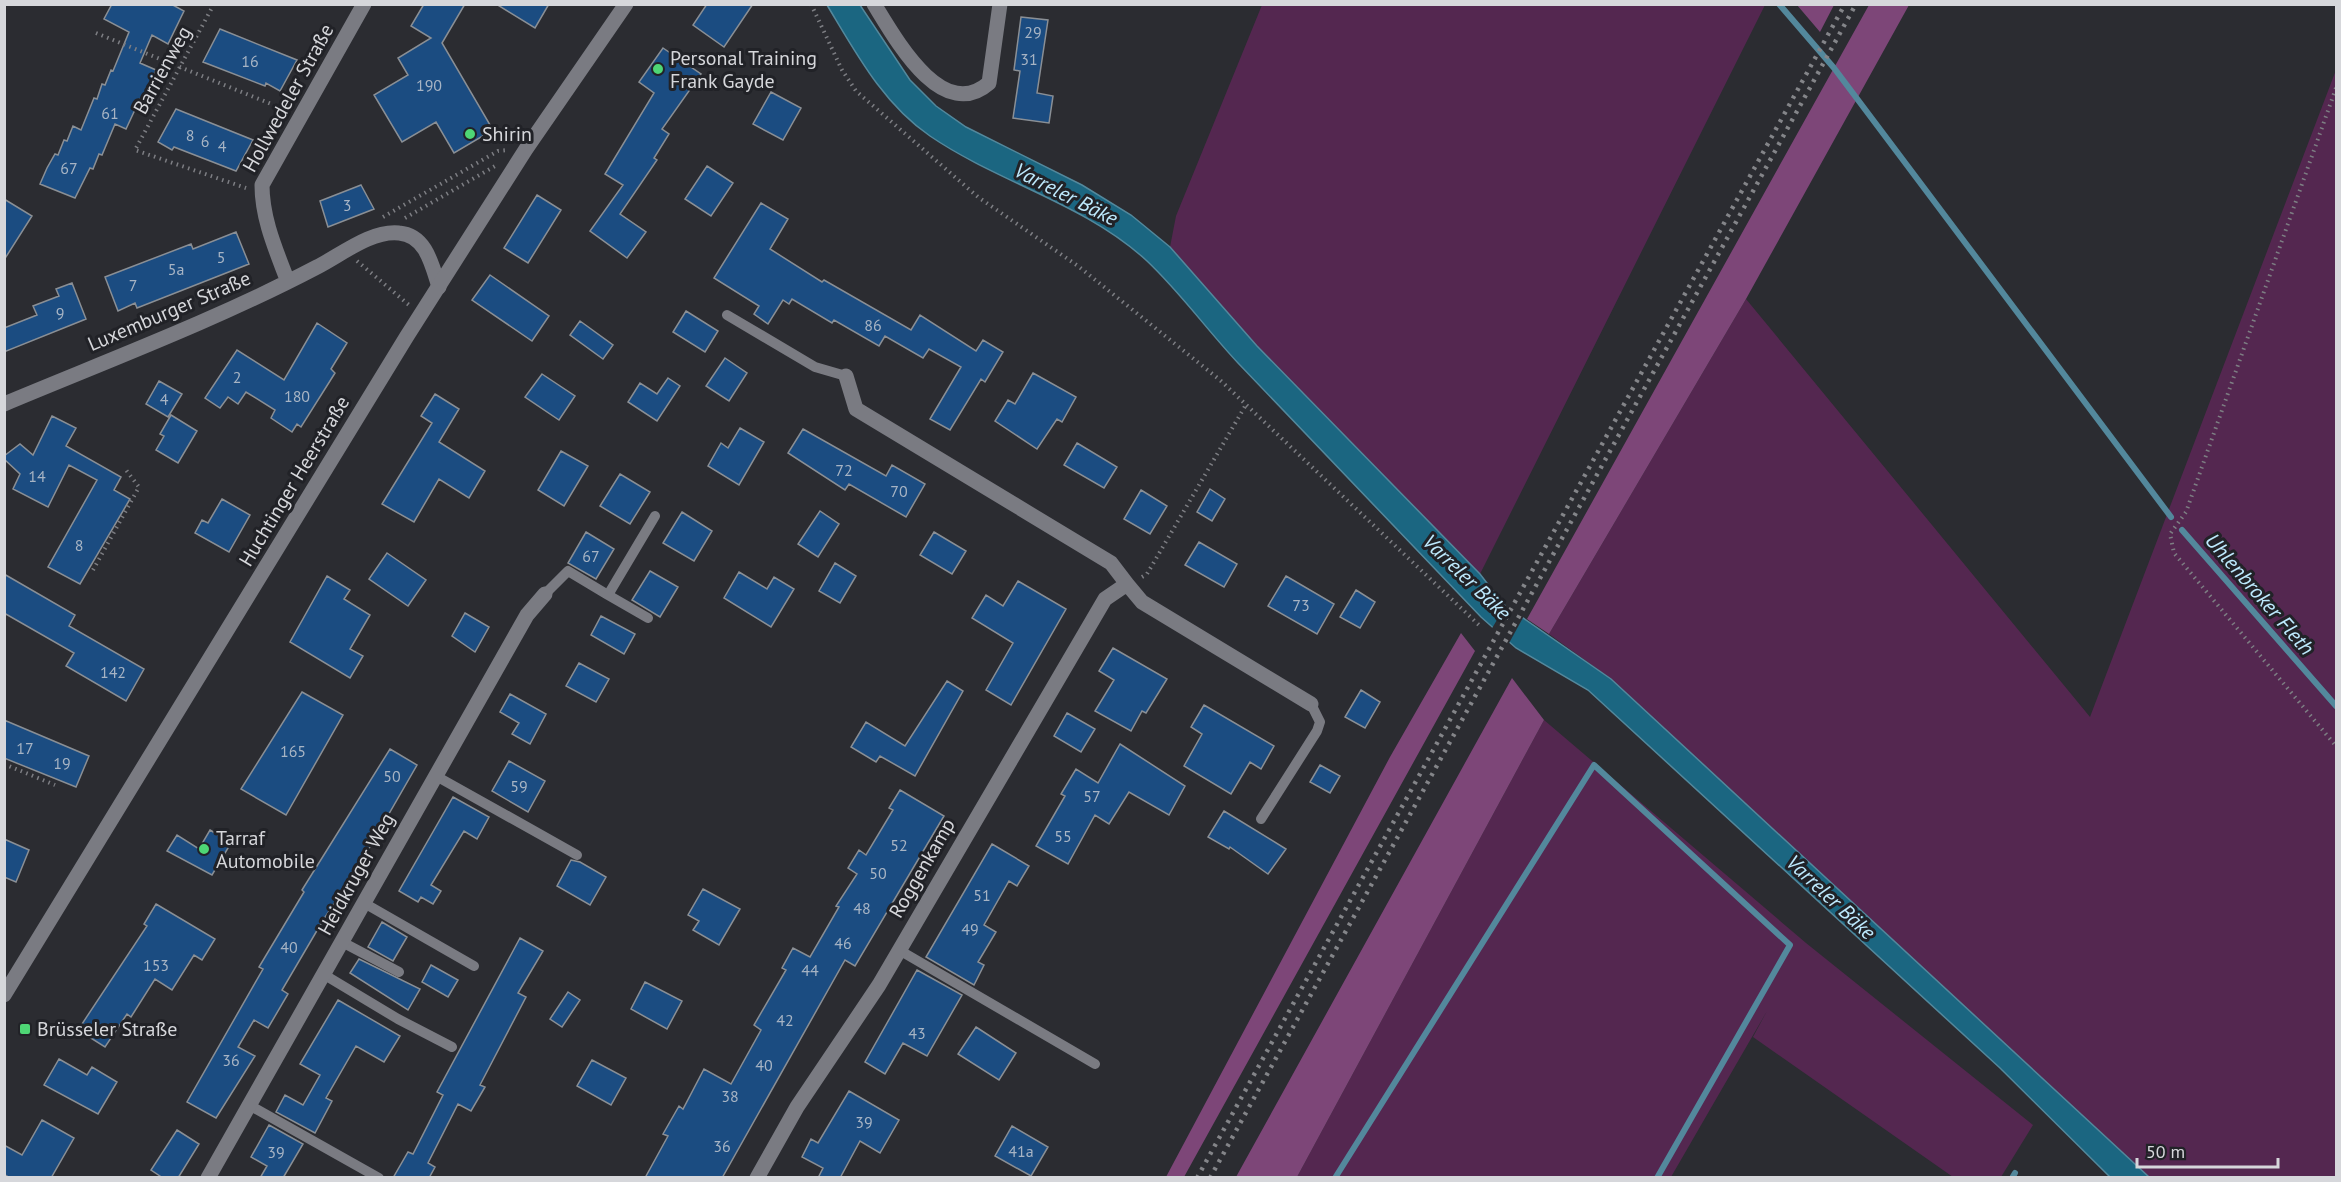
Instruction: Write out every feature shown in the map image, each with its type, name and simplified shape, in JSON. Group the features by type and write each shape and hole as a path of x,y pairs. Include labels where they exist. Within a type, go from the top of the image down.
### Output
{"street":[{"name":"Hollwedeler Straße","path":"288,282 268,230 262,200 262,185 364,4"},
{"name":"Huchtinger Heerstraße","path":"4,1007 8,992 421,315 526,149 626,4"},
{"path":"874,4 922,73 941,88 960,94 979,92 989,83 1000,4"},
{"path":"379,229 410,234 420,241 439,287"},
{"name":"Luxemburger Straße","path":"4,404 179,332 288,282 346,252 379,229"},
{"path":"846,376 856,409 1110,563 1142,602 1311,704"},
{"name":"Roggenkamp","path":"757,1178 797,1107 899,950 1105,599 1127,585"},
{"name":"Heidkruger Weg","path":"208,1178 527,615 545,594"}],"lane":[{"path":"727,315 815,367 846,376"},
{"path":"608,595 655,516"},
{"path":"545,594 567,571 648,618"},
{"path":"1261,819 1317,731 1320,722 1311,704"},
{"path":"435,776 577,855"},
{"path":"364,903 474,966"},
{"path":"342,942 399,972"},
{"path":"899,950 1095,1064"},
{"path":"323,974 417,1030 452,1047"},
{"path":"249,1105 379,1178"}],"path":[{"name":"Barrienweg","path":"214,4 135,150 242,188 262,185"},
{"path":"811,4 834,55 856,91 978,197 1078,266 1247,403 1480,626"},
{"path":"96,33 301,116"},
{"path":"2337,88 2187,512 2170,534 2174,553 2337,746"},
{"path":"379,229 381,218 498,151 526,149"},
{"path":"379,229 501,163"},
{"path":"346,252 421,315"},
{"path":"1127,585 1147,574 1247,403"},
{"path":"93,570 139,487 126,470"},
{"path":"4,764 55,784"}],"shaded area":[{"path":"1262,5 1765,5 1480,574 1257,346 1170,247 1176,216"},
{"path":"1797,5 1834,5 1820,32"},
{"path":"1869,5 1909,5 1746,299 1549,634 1527,619"},
{"path":"2336,70 2336,1177 2149,1177 1611,679 1549,634 1746,299 2090,717"},
{"path":"1461,633 1475,651 1184,1177 1166,1177 1390,757"},
{"path":"1512,678 1544,720 1297,1177 1236,1177"},
{"path":"1544,720 1806,943 2033,1125 2001,1177 1953,1177 1753,1037 1767,1011 1671,1177 1297,1177"}],"water":[{"name":"Varreler Bäke","path":"827,5 860,5 910,80 936,106 966,127 1082,185 1131,215 1170,247 1257,346 1480,574 1503,604 1611,679 2149,1177 2110,1177 2000,1068 1588,690 1516,648 1481,617 1238,363 1171,285 1147,261 1123,241 1097,224 957,153 913,123 884,93"}],"pier":[{"path":"1507,603 1525,614 1508,645 1491,630"}],"building":[{"path":"112,4 171,4 184,11 168,44 152,35 140,63 156,70 149,86 142,100 140,99 126,129 115,124 102,155 99,154 93,169 90,168 75,198 40,184 55,154 58,155 64,140 67,141 73,126 81,130 94,98 97,99 102,84 105,85 111,70 113,71 129,32 104,19"},
{"path":"424,4 465,4 442,43 493,130 454,153 436,122 402,142 374,95 408,75 398,58 431,38 411,26"},
{"path":"496,4 549,4 535,28"},
{"path":"707,4 753,4 724,47 693,25"},
{"path":"1021,17 1048,20 1037,93 1053,96 1049,123 1013,118 1020,71 1014,70"},
{"path":"220,29 297,60 280,91 266,83 265,86 203,62"},
{"path":"663,48 701,74 662,129 669,134 654,158 657,160 620,214 646,232 627,258 590,231 623,185 605,174 654,93 639,82"},
{"path":"771,92 801,108 783,140 753,124"},
{"path":"176,109 253,140 236,171 174,147 172,150 158,142"},
{"path":"707,166 733,183 711,216 685,199"},
{"path":"361,185 374,209 328,227 320,201"},
{"path":"537,195 561,210 528,263 504,248"},
{"path":"4,199 32,216 4,260"},
{"path":"761,203 788,219 770,249 822,282 824,280 911,330 920,315 976,351 983,340 1003,352 985,382 981,379 950,430 930,419 961,367 929,349 923,358 885,336 879,346 834,320 832,323 792,299 789,304 783,300 768,324 754,314 759,306 714,278"},
{"path":"236,232 249,264 137,308 135,303 118,311 105,277 191,244 193,249"},
{"path":"490,275 549,316 532,341 472,300"},
{"path":"72,283 86,319 4,352 4,328 37,315 33,306 59,296 56,289"},
{"path":"686,311 718,331 705,352 673,332"},
{"path":"580,321 613,345 603,359 570,335"},
{"path":"317,323 347,343 331,369 335,373 301,427 297,424 292,432 271,418 275,410 246,392 238,404 228,397 220,408 205,398 237,350 284,380"},
{"path":"725,358 747,373 729,401 706,386"},
{"path":"1033,373 1076,397 1062,422 1057,419 1037,449 995,421 1008,400 1015,404"},
{"path":"542,374 575,396 559,420 525,397"},
{"path":"668,378 680,386 657,421 628,402 640,383 657,394"},
{"path":"159,381 182,394 168,417 146,404"},
{"path":"435,394 459,409 439,442 485,471 469,498 439,479 414,522 382,504 432,423 421,416"},
{"path":"171,415 197,431 178,463 156,450 164,436 160,434"},
{"path":"52,416 76,428 66,446 121,477 114,490 130,499 80,584 48,567 97,480 69,465 48,507 13,489 20,474 4,459 4,456 20,444 33,455"},
{"path":"740,428 764,442 739,485 708,466 721,443 728,448"},
{"path":"803,429 886,476 892,465 925,484 906,517 849,484 845,490 788,453"},
{"path":"1077,443 1117,467 1104,488 1064,465"},
{"path":"561,451 588,466 564,506 538,490"},
{"path":"620,474 650,492 630,524 600,506"},
{"path":"1210,489 1225,499 1212,521 1197,512"},
{"path":"1141,490 1167,506 1150,534 1124,519"},
{"path":"222,499 250,515 229,552 195,533 202,520 208,523"},
{"path":"820,511 839,524 818,557 798,544"},
{"path":"682,512 712,531 694,561 663,543"},
{"path":"586,532 614,549 596,579 568,563"},
{"path":"934,532 966,551 952,574 920,555"},
{"path":"1199,542 1237,564 1224,587 1185,565"},
{"path":"387,553 426,580 408,606 369,579"},
{"path":"835,563 856,576 840,603 819,591"},
{"path":"650,571 678,587 660,617 632,600"},
{"path":"739,572 767,589 774,577 794,589 771,627 724,598"},
{"path":"4,574 75,615 69,626 144,669 126,701 66,666 74,653 4,613"},
{"path":"327,576 350,590 344,599 370,615 350,649 363,656 350,678 290,642"},
{"path":"1286,576 1334,604 1317,634 1268,606"},
{"path":"1018,581 1066,609 1011,705 986,690 1013,643 972,618 986,595 1003,606"},
{"path":"1356,590 1375,602 1360,628 1340,617"},
{"path":"465,613 489,627 475,652 452,636"},
{"path":"601,616 635,634 624,654 591,635"},
{"path":"1113,648 1167,679 1146,713 1142,711 1131,731 1095,711 1114,680 1099,671"},
{"path":"579,663 609,679 596,702 566,686"},
{"path":"947,681 963,691 915,776 880,756 876,762 851,747 866,722 905,746"},
{"path":"1361,690 1380,702 1365,728 1345,717"},
{"path":"302,692 343,715 286,815 241,789"},
{"path":"510,694 546,714 530,744 512,734 519,723 500,712"},
{"path":"1204,705 1274,746 1261,769 1250,762 1231,794 1184,766 1202,734 1191,727"},
{"path":"1067,713 1095,729 1081,752 1054,736"},
{"path":"4,720 89,756 76,787 4,758"},
{"path":"1120,744 1185,786 1169,815 1129,792 1109,824 1095,815 1068,864 1036,846 1065,796 1061,794 1076,769 1098,783"},
{"path":"390,749 417,765 360,864 282,990 288,994 268,1028 254,1020 238,1047 255,1056 216,1118 187,1102 263,969 259,967 304,892 302,890"},
{"path":"509,761 545,781 528,812 492,791"},
{"path":"1320,765 1340,776 1330,793 1310,782"},
{"path":"900,790 944,816 855,966 845,960 722,1178 645,1178 668,1136 663,1134 679,1106 683,1109 704,1069 731,1084 761,1030 754,1025 786,970 782,968 793,948 810,957 839,907 836,906 857,874 848,868 859,850 866,855 893,810 889,808"},
{"path":"453,797 489,817 477,839 464,831 431,885 441,891 433,904 421,897 418,902 399,891"},
{"path":"1224,811 1286,849 1268,874 1230,847 1229,849 1208,837"},
{"path":"210,830 231,843 212,875 167,851 177,835 199,849"},
{"path":"4,839 29,850 16,882 4,877"},
{"path":"992,844 1029,866 1017,886 1009,881 984,925 996,932 978,962 984,965 974,985 926,957"},
{"path":"571,860 580,862 606,877 590,905 557,886"},
{"path":"703,889 740,909 719,945 693,930 699,921 688,915"},
{"path":"156,904 215,939 202,960 194,955 172,990 155,979 131,1017 127,1014 105,1047 78,1030 147,926 144,924"},
{"path":"382,922 407,937 393,961 368,947"},
{"path":"520,938 543,951 518,993 526,997 480,1085 485,1087 471,1111 458,1104 428,1163 435,1167 429,1178 393,1178 408,1152 413,1154 443,1095 437,1092"},
{"path":"359,959 420,989 408,1010 350,973"},
{"path":"431,965 458,980 448,997 422,982"},
{"path":"917,970 962,995 927,1056 903,1043 885,1074 865,1062"},
{"path":"645,982 682,1001 667,1029 631,1009"},
{"path":"568,992 580,1000 562,1027 550,1019"},
{"path":"338,1000 400,1036 384,1062 356,1046 326,1098 332,1101 315,1133 276,1112 285,1095 303,1105 320,1075 300,1064"},
{"path":"976,1027 1016,1053 999,1080 958,1054"},
{"path":"59,1059 87,1075 92,1067 117,1082 98,1114 44,1085"},
{"path":"592,1060 626,1078 611,1105 577,1086"},
{"path":"849,1091 899,1120 880,1153 860,1141 840,1178 818,1178 823,1168 802,1157 811,1139 818,1143"},
{"path":"42,1120 74,1138 51,1178 10,1178 4,1174 4,1145 22,1155"},
{"path":"269,1125 303,1144 283,1178 260,1178 267,1166 251,1157"},
{"path":"1012,1126 1048,1147 1031,1176 995,1156"},
{"path":"177,1130 199,1144 178,1178 163,1178 151,1170"}],"waterway":[{"path":"1779,4 1834,68 2171,517"},
{"name":"Uhlenbroker Fleth","path":"2182,530 2336,706"},
{"path":"1335,1178 1594,765 1790,945 1657,1178"},
{"path":"2012,1178 2015,1173"}],"railway":[{"path":"1197,1178 1845,4"},
{"path":"1210,1178 1856,4"}],"place":[{"name":"Personal Training Frank Gayde","path":"658,69"},
{"name":"Shirin","path":"470,134"},
{"name":"Tarraf Automobile","path":"204,849"},
{"name":"Brüsseler Straße","path":"25,1029"}]}
